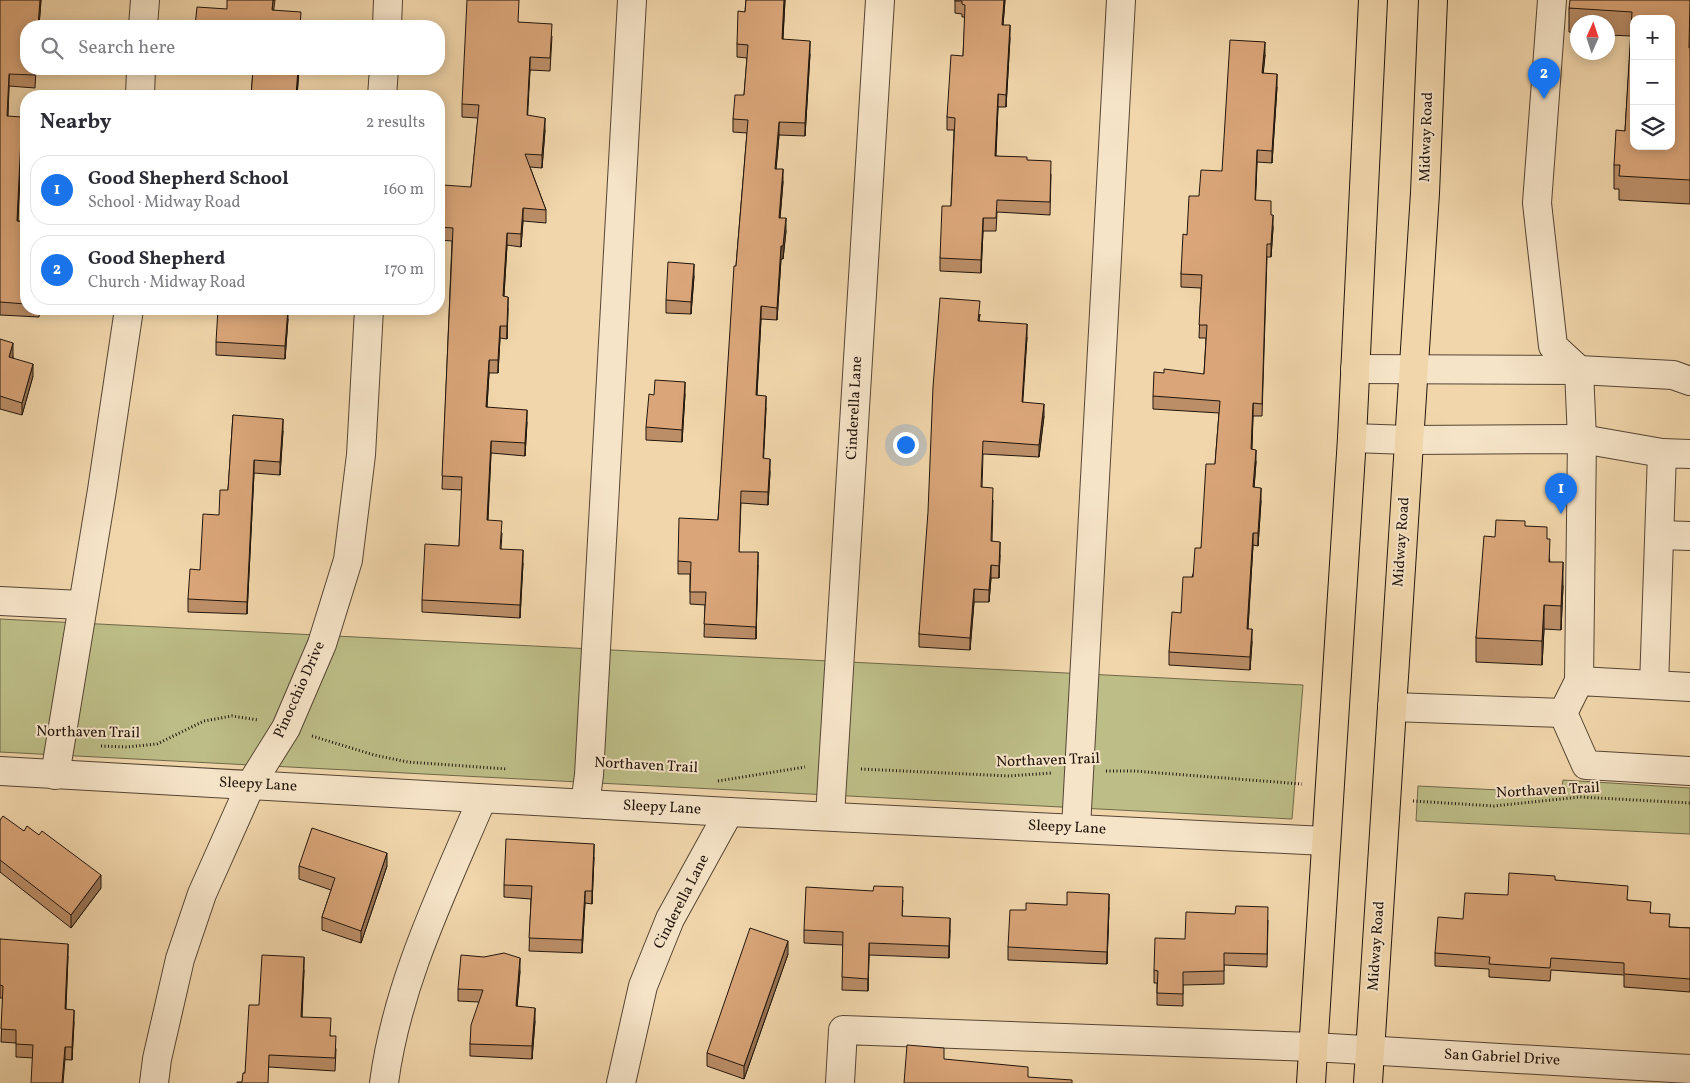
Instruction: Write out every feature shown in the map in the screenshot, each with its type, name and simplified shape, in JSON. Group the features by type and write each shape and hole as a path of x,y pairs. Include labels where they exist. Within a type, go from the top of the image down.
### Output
{"main road":[{"path":"1311,1083 1352,438 1373,0"},
{"name":"Midway Road","path":"1368,1083 1425,193 1433,0"}],"street":[{"path":"143,20 145,0"},
{"path":"387,20 388,0"},
{"path":"585,804 589,765 632,0"},
{"name":"Cinderella Lane","path":"830,816 880,0"},
{"path":"1076,828 1121,0"},
{"path":"1552,0 1537,203 1553,346 1579,370 1582,439 1579,680 1563,713 1586,765 1690,771"},
{"path":"140,90 141,75"},
{"path":"382,90 384,75"},
{"path":"54,775 81,605 102,490 127,315"},
{"name":"Pinocchio Drive","path":"154,1083 157,1060 180,959 202,894 251,784 286,728 322,644 348,560 360,455 370,315"},
{"path":"1355,369 1413,371 1579,370 1673,374 1690,381"},
{"path":"1352,438 1409,440 1582,439 1662,453 1690,454"},
{"path":"1654,685 1662,453"},
{"path":"1660,535 1690,536"},
{"path":"0,601 81,605"},
{"path":"1579,680 1690,687"},
{"path":"1392,707 1563,713"},
{"name":"Sleepy Lane","path":"0,771 251,784 482,799 1325,841"},
{"path":"384,1083 387,1060 417,950 482,799"},
{"name":"Cinderella Lane","path":"621,1083 643,986 670,919 729,812"},
{"name":"San Gabriel Drive","path":"840,1083 843,1030 1313,1047 1690,1069"}],"path":[{"name":"Northaven Trail","path":"58,744 127,748 157,744 204,721 232,716 262,721 374,755 408,762 512,770"},
{"name":"Northaven Trail","path":"710,781 751,777 782,769 810,766 1009,776 1079,771 1134,771 1302,784"},
{"name":"Northaven Trail","path":"1407,800 1494,806 1580,797 1690,803"}],"green space":[{"path":"0,619 1303,685 1292,819 0,752"},
{"path":"1563,780 1690,788 1690,834 1416,821 1418,786 1561,793"}],"building":[{"path":"0,0 40,0 38,20 20,20 20,74 9,74 7,116 20,117 17,221 20,221 20,304 0,302"},
{"path":"227,0 273,0 272,10 301,12 300,20 196,20 197,7 227,9"},
{"path":"467,0 519,0 518,22 552,24 550,58 530,57 527,115 545,118 542,155 525,154 546,210 523,208 521,234 507,233 503,296 508,297 507,326 500,326 498,360 489,360 486,407 527,410 525,443 491,441 487,520 502,521 500,549 523,550 520,605 422,600 425,544 459,546 462,477 442,476 453,228 445,227 445,185 471,187 479,105 462,104"},
{"path":"746,0 784,0 782,39 810,41 805,123 779,122 775,169 783,169 779,218 786,218 783,246 781,246 777,308 761,306 756,395 766,396 763,458 770,459 768,492 741,491 739,552 758,552 756,627 704,624 706,592 690,592 691,562 678,561 679,518 718,520 734,266 736,266 748,120 733,119 735,95 744,95 748,45 737,44 738,11 745,12"},
{"path":"955,0 1004,0 1002,25 1010,25 1006,95 998,94 995,156 1027,157 1027,160 1051,161 1050,202 997,200 996,218 983,218 981,260 940,258 942,206 951,206 955,118 947,117 951,55 963,56 965,5 962,4 962,1"},
{"path":"1570,0 1690,0 1690,180 1619,176 1620,165 1614,165 1616,130 1625,131 1630,46 1630,150 1675,150 1675,15 1632,15 1632,12 1569,8"},
{"path":"1230,40 1265,42 1262,73 1277,74 1272,151 1257,150 1255,200 1271,201 1271,215 1273,215 1271,244 1267,244 1262,404 1253,403 1251,449 1256,450 1253,487 1261,488 1258,533 1253,533 1247,629 1252,629 1250,657 1169,652 1172,612 1181,613 1183,577 1193,577 1195,548 1201,548 1206,464 1215,464 1220,401 1153,396 1154,372 1164,373 1164,369 1204,374 1207,325 1199,325 1202,275 1181,274 1183,234 1187,235 1189,196 1199,196 1201,170 1222,171"},
{"path":"253,75 298,75 296,90 251,90"},
{"path":"668,262 694,264 691,302 666,300"},
{"path":"940,298 980,301 978,321 1027,324 1022,402 1044,404 1039,445 983,441 981,487 993,488 991,541 1000,542 999,566 991,565 989,590 974,589 970,638 919,634"},
{"path":"218,315 288,315 285,346 216,342"},
{"path":"0,339 13,343 9,357 33,364 22,403 0,396"},
{"path":"655,380 685,382 682,430 646,427 649,394 654,395"},
{"path":"233,415 283,419 280,462 254,460 247,602 188,599 190,569 200,570 203,514 219,515 220,490 228,490"},
{"path":"1496,520 1525,521 1525,526 1547,527 1547,539 1550,539 1549,562 1563,562 1561,606 1544,605 1542,641 1476,638 1484,536 1495,537"},
{"path":"3,816 24,831 27,826 39,835 42,831 101,875 71,915 0,860 0,820"},
{"path":"312,828 387,853 361,931 322,917 335,878 299,866"},
{"path":"506,839 594,844 592,891 585,891 582,940 529,938 532,886 504,885"},
{"path":"1509,873 1555,876 1555,880 1628,886 1627,900 1651,902 1650,913 1670,914 1669,927 1690,928 1690,979 1624,974 1624,963 1551,958 1550,968 1489,964 1490,957 1435,953 1438,917 1463,919 1465,893 1508,895"},
{"path":"874,886 903,887 902,916 950,918 949,946 869,943 868,979 842,977 843,932 804,930 806,887 873,891"},
{"path":"1067,892 1109,894 1107,952 1008,947 1010,910 1026,910 1026,903 1067,905"},
{"path":"1236,906 1268,907 1267,954 1224,953 1224,971 1183,972 1183,994 1157,993 1158,971 1154,970 1155,938 1185,939 1186,912 1235,914"},
{"path":"750,928 788,941 744,1066 707,1053"},
{"path":"0,939 68,944 65,1009 74,1010 72,1047 65,1047 62,1083 31,1083 33,1045 16,1044 16,1030 1,1029 3,986 0,985"},
{"path":"504,953 520,958 516,1006 535,1008 532,1046 470,1044 471,1025 483,990 458,989 461,955 484,957"},
{"path":"262,955 304,957 301,1017 331,1018 330,1036 336,1036 335,1058 269,1055 268,1083 237,1083 242,1082 243,1073 245,1073 249,1005 259,1005"},
{"path":"907,1045 944,1048 944,1059 1028,1067 1028,1077 1072,1080 1072,1083 904,1083"}],"place":[{"name":"Good Shepherd","path":"1544,99"},
{"name":"Good Shepherd School","path":"1561,514"}]}
